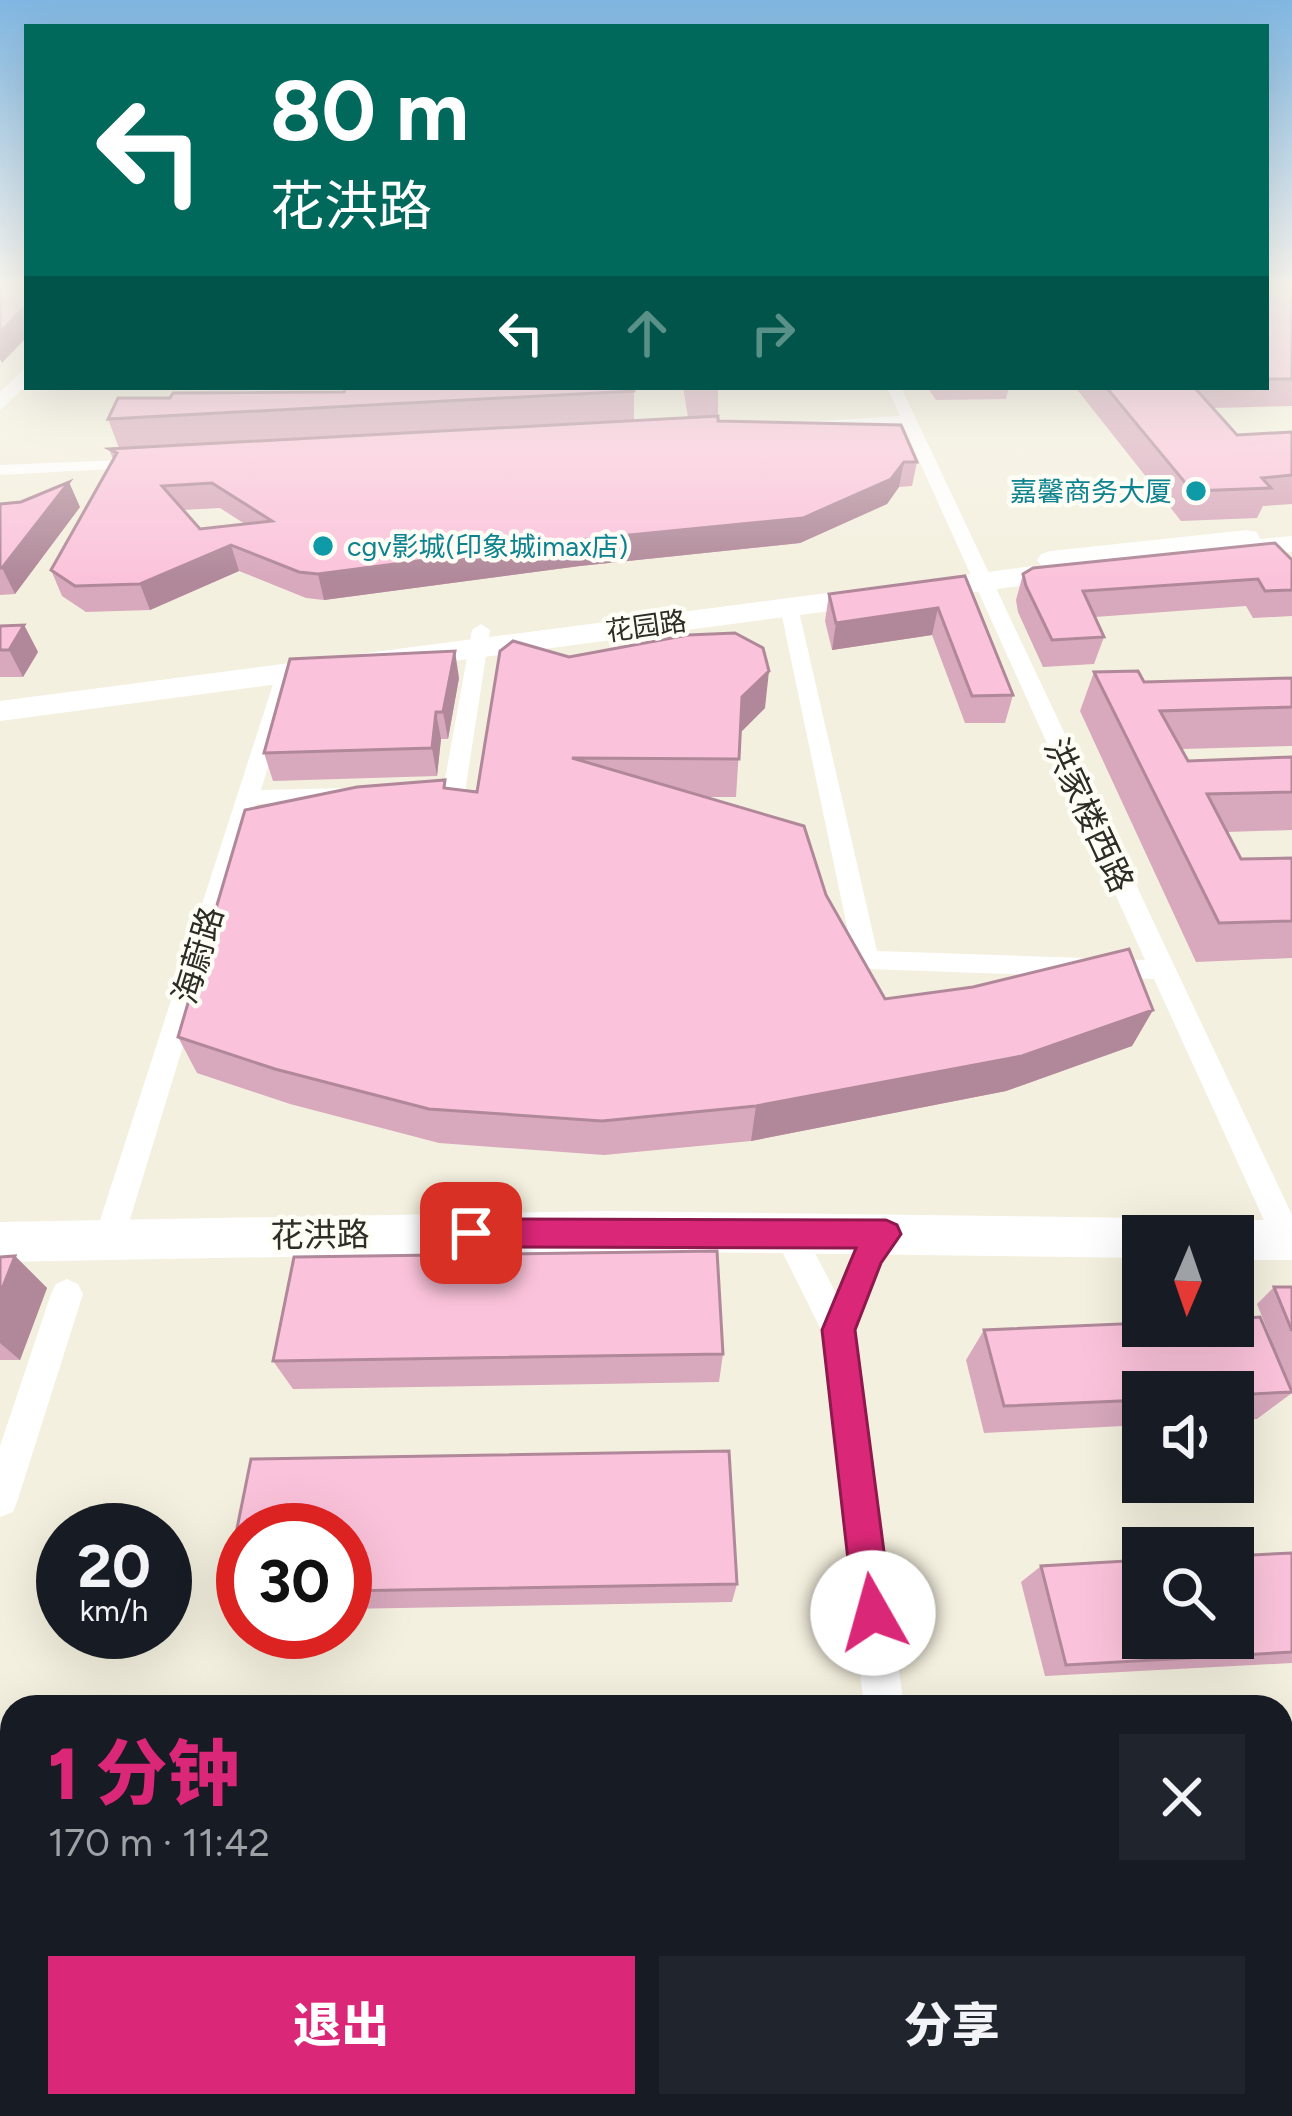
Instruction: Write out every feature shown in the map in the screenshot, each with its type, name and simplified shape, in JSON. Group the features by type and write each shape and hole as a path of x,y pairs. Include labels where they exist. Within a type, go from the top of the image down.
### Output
{"main road":[{"name":"花园路","path":"0,711 287,672 479,639 977,575 1269,547 1292,533"},
{"name":"花园路","path":"0,692 789,607 977,575"}],"street":[{"name":"洪家楼西路","path":"895,390 977,575 1291,1240"},
{"path":"789,427 909,420"},
{"path":"0,470 167,461"},
{"path":"789,607 867,960 1162,970"},
{"path":"248,797 454,792 479,639"},
{"name":"海蔚路","path":"109,1239 287,672"},
{"path":"788,1233 838,1330 883,1695"},
{"name":"花洪路","path":"0,1242 788,1233 1122,1238"},
{"path":"838,1330 869,1254 886,1234"},
{"path":"1254,1240 1291,1240"},
{"path":"0,1499 67,1294"}],"building":[{"path":"634,390 108,419 118,398"},
{"path":"1108,390 1197,390 1237,435 1292,432 1292,475 1262,478 1271,488 1192,491"},
{"path":"718,416 718,421 901,425 917,462 904,462 891,479 803,518 579,540 318,574 299,572 231,545 140,584 75,586 51,570 117,453 109,449","holes":["212,483 272,521 200,529 162,486"]},
{"path":"69,482 0,568 0,504 21,502"},
{"path":"1275,543 1292,560 1292,590 1265,591 1258,579 1083,591 1104,637 1052,640 1023,574 1033,568"},
{"path":"965,576 1013,695 972,696 938,608 836,623 829,594"},
{"path":"24,625 9,650 0,650 0,626"},
{"path":"735,633 763,648 769,671 742,697 739,759 572,758 804,826 826,895 885,999 973,987 1129,949 1153,1010 1022,1056 756,1106 602,1121 429,1109 275,1069 178,1037 245,810 357,787 445,780 444,788 477,792 500,651 513,641 569,657 688,635"},
{"path":"455,651 443,712 436,712 432,748 264,753 290,659"},
{"path":"1138,671 1144,682 1292,678 1292,707 1160,711 1188,761 1292,757 1292,792 1207,794 1241,859 1292,858 1292,921 1219,923 1094,672"},
{"path":"717,1251 723,1354 273,1361 294,1257"},
{"path":"15,1256 0,1294 0,1257"},
{"path":"1274,1287 1292,1287 1292,1331"},
{"path":"1254,1317 1260,1317 1292,1392 1254,1394 1254,1371 1122,1371 1122,1401 1004,1406 984,1330 1122,1324 1122,1347 1254,1347"},
{"path":"729,1451 737,1584 372,1591 372,1503 242,1503 251,1459"},
{"path":"1292,1553 1292,1652 1254,1654 1254,1555"},
{"path":"1122,1561 1122,1659 1170,1659 1066,1665 1041,1566"}],"place":[{"name":"嘉馨商务大厦","path":"1196,491"},
{"name":"cgv影城(印象城imax店)","path":"323,546"}],"route":[{"path":"471,1233 886,1234 869,1254 838,1330 873,1613"}]}
